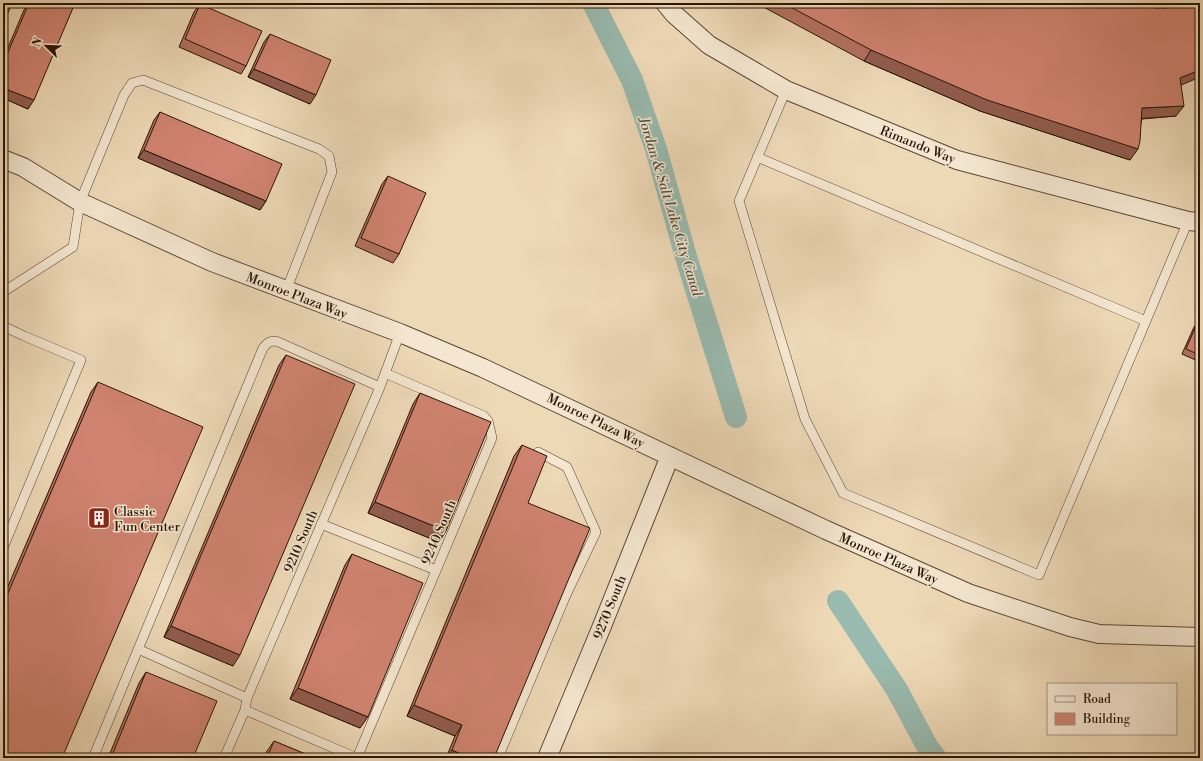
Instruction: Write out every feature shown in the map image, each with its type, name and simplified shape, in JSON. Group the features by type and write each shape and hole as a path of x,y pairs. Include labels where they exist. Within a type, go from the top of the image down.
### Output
{"street":[{"name":"Rimando Way","path":"665,3 674,14 710,45 786,90 957,160 1194,222"},
{"name":"Monroe Plaza Way","path":"3,159 23,167 80,202 212,262 400,334 490,371 826,530 968,593 1070,627 1099,634 1200,637"},
{"name":"9270 South","path":"547,758 670,456"}],"lane":[{"path":"3,292 73,247 80,202 124,95 132,83 143,80 319,149 329,156 332,172 286,291"},
{"path":"786,90 739,201 805,420 843,493 1039,575 1146,321 1194,222"},
{"path":"757,157 1146,321"},
{"path":"3,326 81,360 3,548"},
{"name":"9210 South","path":"224,758 245,710 246,698 380,387 400,334"},
{"path":"93,758 262,348 271,341 276,341 380,387"},
{"name":"9240 South","path":"357,758 492,438 492,430 484,416 385,373"},
{"path":"498,758 566,595 596,532 567,467 538,452"},
{"path":"321,524 436,570"},
{"path":"138,649 246,698"},
{"path":"245,710 357,758"}],"building":[{"path":"3,3 12,3 3,25"},
{"path":"29,3 75,3 34,100 3,88 3,64"},
{"path":"783,3 1139,3 1156,8 1166,8 1176,3 1200,3 1200,70 1180,78 1184,106 1142,108 1140,141 1138,149 987,100 871,50"},
{"path":"200,4 262,31 246,66 185,39"},
{"path":"270,34 331,60 316,95 254,69"},
{"path":"160,112 282,164 266,201 144,150"},
{"path":"388,176 426,193 399,254 361,238"},
{"path":"1198,321 1200,322 1200,355 1186,349"},
{"path":"286,355 355,384 240,655 171,626"},
{"name":"Classic Fun Center","path":"98,382 203,427 62,758 3,758 3,605"},
{"path":"420,393 491,422 446,531 375,502"},
{"path":"522,445 547,456 528,503 590,528 494,758 470,758 452,750 462,725 414,705"},
{"path":"352,554 423,583 368,717 298,688"},
{"path":"146,672 217,701 193,758 111,758"},
{"path":"274,741 315,758 267,758"}],"waterway":[{"name":"Jordan & Salt Lake City Canal","path":"593,3 632,80 656,149 686,257 736,417"},
{"name":"Jordan & Salt Lake City Canal","path":"838,601 897,690 927,746 936,758"}],"place":[{"name":"Classic Fun Center","path":"99,518"}]}
